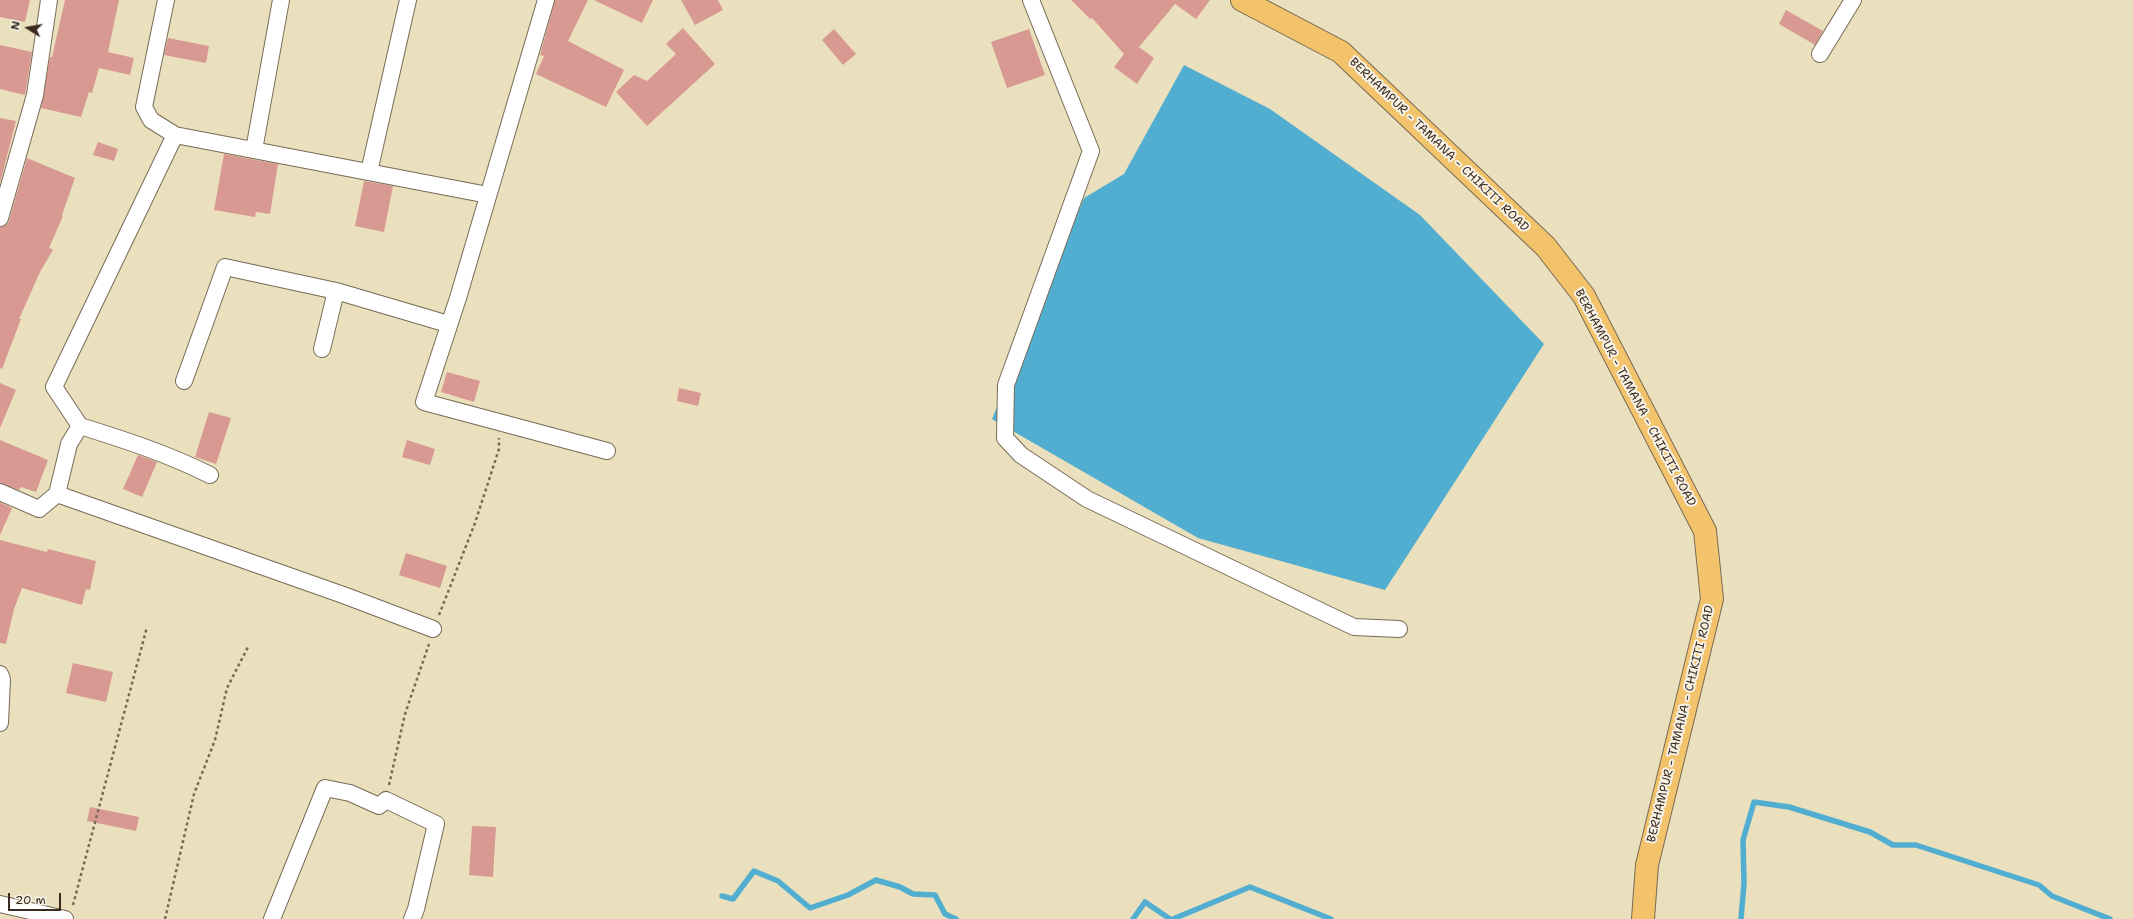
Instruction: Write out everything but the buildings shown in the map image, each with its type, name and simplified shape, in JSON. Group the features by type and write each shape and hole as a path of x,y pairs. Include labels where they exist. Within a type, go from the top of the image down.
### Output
{"main road":[{"name":"BERHAMPUR - TAMANA - CHIKITI ROAD","path":"1242,0 1341,52 1546,247 1584,296 1705,531 1712,599 1647,865 1643,919"}],"street":[{"path":"0,218 35,95 49,0"},
{"path":"166,0 144,107 151,120 175,135 488,195"},
{"path":"254,150 281,0"},
{"path":"369,172 408,0"},
{"path":"546,0 424,402 607,451"},
{"path":"1031,0 1091,151 1006,385 1005,438 1021,455 1087,499 1354,627 1399,629"},
{"path":"1820,54 1853,0"},
{"path":"175,135 54,387 80,426 125,440 183,462 210,475"},
{"path":"184,381 225,268 336,291 448,324"},
{"path":"322,349 336,291"},
{"path":"0,492 39,509 57,494 69,444 80,426"},
{"path":"57,494 346,596 433,629"},
{"path":"0,674 2,679 0,723"},
{"path":"272,919 325,788 350,793 379,806 386,800 436,824 421,889 412,919"},
{"path":"0,904 22,914 68,915"}],"path":[{"path":"386,800 405,714 433,629 475,523 499,449 498,422"},
{"path":"68,915 147,627"},
{"path":"165,919 194,794 215,740 227,688 249,645"}],"water":[{"path":"1184,65 1270,109 1420,215 1544,344 1385,590 1198,538 992,419 1084,198 1124,174"}],"waterway":[{"path":"1741,919 1744,883 1743,840 1754,802 1789,807 1870,832 1893,845 1916,845 2039,885 2052,896 2110,919"},
{"path":"722,896 733,899 754,871 778,881 810,908 848,895 876,880 900,887 913,894 935,895 945,914 956,919"},
{"path":"1173,919 1250,887 1331,919"},
{"path":"1133,919 1145,902 1170,919"}]}
